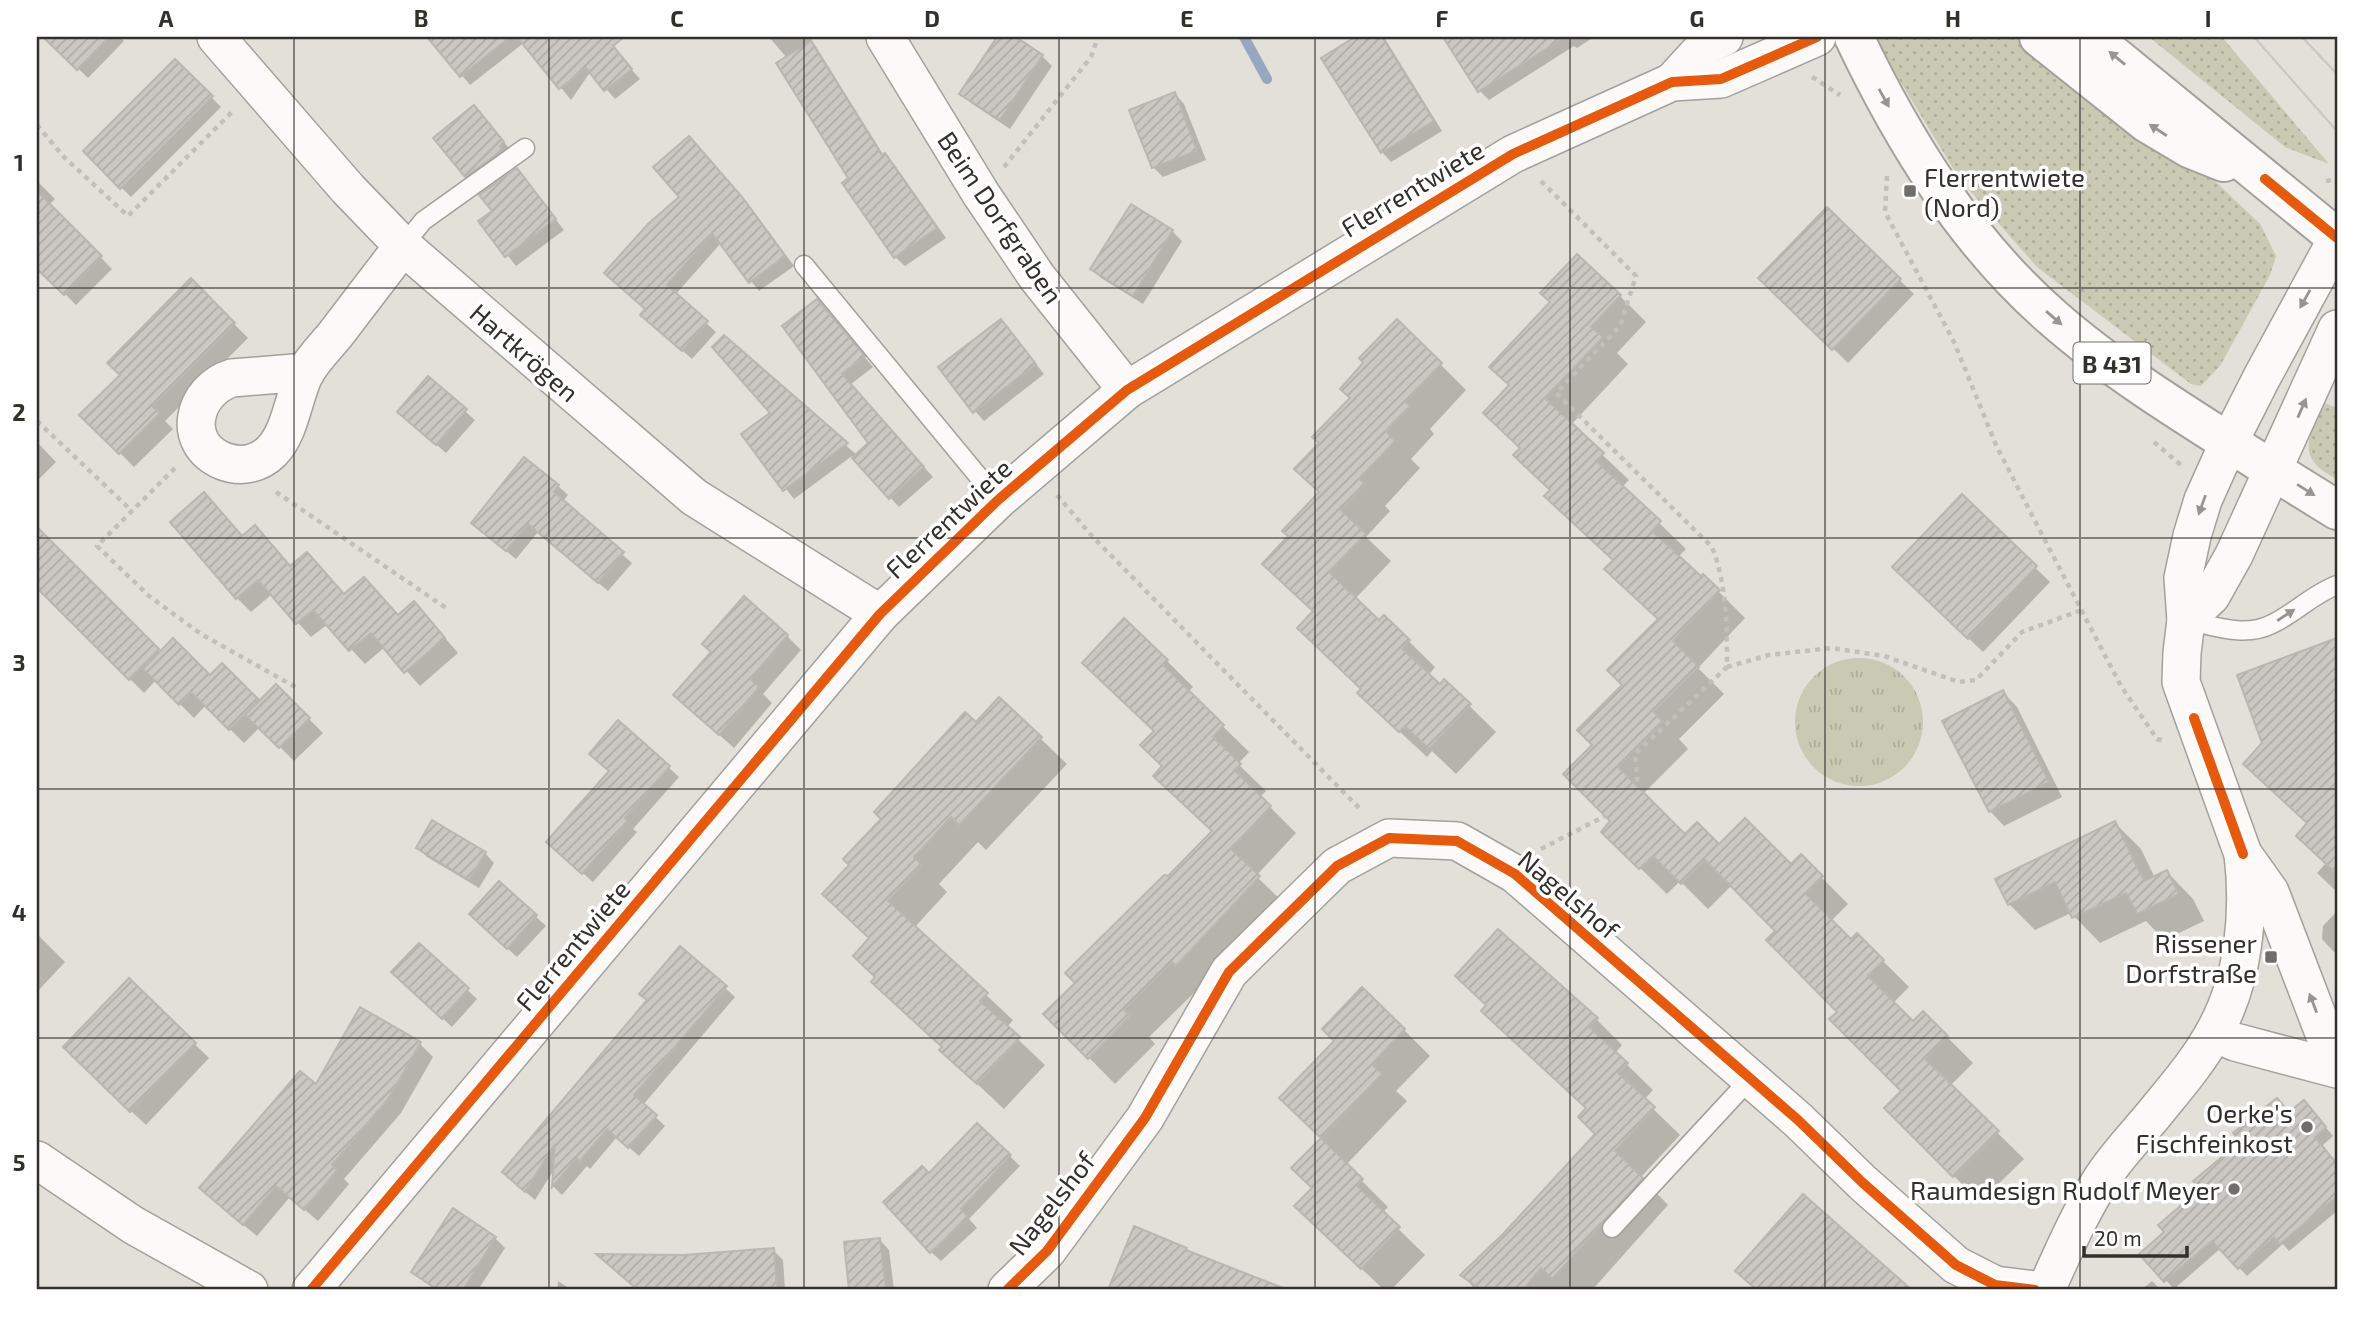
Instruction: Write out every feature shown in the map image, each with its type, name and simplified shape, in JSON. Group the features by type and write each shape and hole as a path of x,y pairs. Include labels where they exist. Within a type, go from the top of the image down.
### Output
{"main road":[{"name":"B 431","path":"1854,37 1912,148 1944,197 2006,270 2051,316 2096,353 2337,510"},
{"path":"2039,37 2147,123 2189,148 2264,179"},
{"path":"2091,37 2337,238"}],"street":[{"name":"Hartkrögen","path":"216,37 348,189 403,246 694,497 880,614"},
{"name":"Beim Dorfgraben","path":"885,37 981,194 1037,277 1127,390"},
{"name":"Flerrentwiete","path":"1672,82 1705,46 1724,37"},
{"name":"Flerrentwiete","path":"311,1290 880,614 998,500 1127,390 1513,153 1672,82 1721,79 1806,42"},
{"path":"2046,1290 2071,1232 2102,1179 2215,1033 2231,998 2240,963 2246,893 2243,854 2181,682 2186,620 2183,578 2203,500 2229,442 2337,238"},
{"path":"306,372 232,378 211,388 198,407 196,419 201,442 210,453 234,464 255,463 275,448 306,372 403,246"},
{"path":"2186,620 2211,596 2234,555 2337,329"},
{"name":"Nagelshof","path":"1007,1290 1047,1251 1145,1118 1229,972 1337,866 1389,838 1457,841 1515,874 1750,1079 1956,1265 1995,1285 2035,1290"},
{"path":"2243,854 2270,892 2337,1068"},
{"path":"2215,1033 2235,1042 2337,1068"},
{"path":"37,1160 133,1225 249,1290"}],"lane":[{"path":"403,246 424,221 525,148"},
{"path":"804,265 998,500"},
{"path":"2186,620 2230,630 2254,630 2271,625 2323,591 2337,585"},
{"path":"1612,1228 1750,1079"}],"path":[{"path":"981,194 1091,57 1098,37"},
{"path":"1806,42 1813,79 1842,96"},
{"path":"37,125 64,157 128,216 258,86"},
{"path":"1513,153 1636,276 1620,326 1556,393 1712,547 1720,567 1727,630 1727,667"},
{"path":"1888,166 1885,212 1954,342 1996,445 2121,686 2157,739 2206,751"},
{"path":"37,421 132,511"},
{"path":"201,442 97,546 149,596 201,634 297,688"},
{"path":"234,464 449,610"},
{"path":"1034,468 1091,535 1389,838"},
{"path":"1638,787 1635,754 1727,667 1769,655 1832,648 1884,656 1959,682 1976,680 2022,632 2082,610"},
{"path":"1515,874 1544,846 1605,817"}],"green space":[{"path":"1876,37 2015,37 2142,138 2215,181 2260,224 2276,256 2270,275 2220,366 2201,386 2191,384 2037,267 1959,178"},
{"path":"2149,37 2222,37 2329,164 2285,147"},
{"path":"2325,403 2337,408 2337,480 2316,465 2310,455 2311,432"},
{"path":"1859,658 1883,663 1904,677 1918,698 1923,722 1918,746 1904,767 1883,781 1859,786 1835,781 1814,767 1800,746 1795,722 1800,698 1814,677 1835,663"}],"building":[{"path":"43,37 109,37 77,70"},
{"path":"427,37 510,37 460,77"},
{"path":"517,37 624,37 613,46 632,69 604,91 586,68 559,89"},
{"path":"997,37 1016,37 1043,55 1000,120 959,94"},
{"path":"1355,37 1382,37 1434,121 1381,153 1321,58"},
{"path":"1443,37 1565,37 1478,92"},
{"path":"811,41 882,155 885,153 937,228 894,258 842,183 848,178 776,63"},
{"path":"175,59 213,96 120,189 83,151"},
{"path":"1175,92 1197,151 1152,168 1129,110"},
{"path":"474,105 504,142 500,146 503,150 465,177 433,138"},
{"path":"689,136 743,198 785,256 749,283 712,233 667,285 708,321 682,351 640,315 645,309 604,273 648,224 679,197 653,167"},
{"path":"517,168 556,219 505,257 478,221 492,211 479,195"},
{"path":"37,191 102,256 64,295 37,269"},
{"path":"1131,204 1173,230 1133,296 1090,269"},
{"path":"1827,207 1901,279 1832,350 1758,278"},
{"path":"1577,254 1621,295 1591,327 1603,337 1545,398 1604,453 1596,461 1661,521 1652,531 1720,590 1673,641 1699,667 1654,712 1663,722 1618,767 1685,834 1697,822 1719,844 1745,818 1791,864 1801,854 1823,876 1806,894 1851,939 1857,933 1884,960 1868,976 1913,1021 1923,1011 1948,1036 1925,1059 1999,1131 1953,1177 1884,1108 1901,1091 1829,1019 1837,1012 1766,940 1775,931 1705,860 1681,884 1653,856 1639,869 1601,832 1610,821 1563,774 1592,745 1577,730 1622,685 1607,670 1658,619 1604,569 1613,560 1544,496 1550,490 1513,455 1520,448 1483,413 1509,385 1489,367 1550,302 1540,293"},
{"path":"191,278 235,323 152,406 160,413 119,454 79,415 120,375 107,363"},
{"path":"817,299 865,356 842,374 924,467 889,499 852,458 868,443 782,326"},
{"path":"1001,319 1036,364 973,413 938,367"},
{"path":"1397,319 1442,363 1405,402 1410,406 1386,431 1395,441 1359,479 1365,484 1341,510 1366,534 1329,572 1379,620 1384,615 1410,640 1402,649 1440,684 1444,679 1471,704 1429,749 1405,726 1399,732 1357,693 1361,689 1297,628 1313,611 1262,564 1288,536 1282,531 1319,492 1294,469 1319,443 1312,437 1350,398 1340,389 1363,363 1359,358"},
{"path":"724,335 848,443 783,491 741,434 770,413 712,347"},
{"path":"428,376 467,409 436,445 397,412"},
{"path":"524,457 559,485 554,492 624,552 598,583 528,524 506,551 471,523"},
{"path":"204,492 242,536 255,525 290,566 307,552 344,594 364,577 398,615 414,601 445,638 404,673 371,633 349,651 313,610 296,624 258,580 236,599 170,522"},
{"path":"1962,494 2037,566 1968,639 1892,567"},
{"path":"37,527 159,649 129,680 37,588"},
{"path":"744,596 788,635 750,679 759,687 719,735 673,695 711,652 702,644"},
{"path":"1124,618 1168,660 1163,665 1224,725 1213,737 1241,764 1234,770 1271,806 1231,849 1260,876 1176,966 1172,962 1124,1010 1130,1016 1088,1059 1043,1014 1075,983 1065,973 1212,831 1153,776 1162,766 1140,745 1154,731 1082,663"},
{"path":"173,638 210,675 222,663 259,700 229,730 191,692 179,705 143,669"},
{"path":"2337,638 2337,874 2296,836 2307,823 2243,764 2262,743 2237,675"},
{"path":"276,684 310,718 279,748 245,715"},
{"path":"2003,690 2049,782 1989,812 1942,721"},
{"path":"999,697 1042,737 959,825 951,817 914,857 922,865 888,901 988,993 980,1001 1020,1037 977,1084 939,1050 942,1047 871,982 875,977 853,956 869,938 822,894 849,865 843,859 881,819 874,812 965,712 976,722"},
{"path":"618,720 670,766 625,818 628,821 582,874 546,842 609,771 589,754"},
{"path":"432,820 486,852 469,880 416,848"},
{"path":"2115,821 2144,881 2167,870 2179,894 2137,914 2126,893 2072,918 2055,882 2008,905 1995,879"},
{"path":"499,881 537,915 507,949 469,914"},
{"path":"1498,929 1598,1018 1589,1027 1628,1063 1618,1073 1655,1107 1615,1151 1643,1178 1552,1279 1541,1268 1523,1290 1482,1290 1460,1275 1503,1234 1595,1134 1578,1117 1586,1108 1481,1011 1486,1005 1455,976"},
{"path":"419,943 469,988 442,1019 391,972"},
{"path":"680,946 727,986 634,1095 657,1115 628,1148 607,1129 580,1161 577,1158 552,1187 555,1144 525,1192 502,1172 647,1000 639,994"},
{"path":"129,978 196,1043 130,1112 63,1047"},
{"path":"1362,987 1405,1029 1372,1064 1382,1074 1321,1138 1279,1098 1334,1041 1322,1029"},
{"path":"360,1007 421,1042 388,1099 332,1165 337,1170 304,1210 276,1186 243,1225 199,1188 300,1071 316,1084"},
{"path":"2277,1098 2289,1112 2304,1100 2326,1127 2315,1137 2337,1164 2337,1196 2280,1244 2274,1237 2238,1269 2212,1241 2164,1282 2139,1254 2164,1232 2158,1225 2200,1189 2193,1181 2240,1142 2233,1133"},
{"path":"977,1123 1011,1155 961,1209 969,1217 930,1253 883,1202 922,1166 929,1173"},
{"path":"1321,1138 1363,1179 1357,1186 1400,1227 1361,1269 1294,1206 1312,1188 1291,1168"},
{"path":"1803,1194 1912,1290 1757,1290 1735,1271"},
{"path":"453,1208 496,1237 463,1290 438,1290 411,1272"},
{"path":"1134,1226 1187,1248 1186,1250 1283,1288 1283,1290 1108,1290"},
{"path":"880,1238 886,1290 849,1290 844,1242"},
{"path":"774,1248 777,1290 638,1290 596,1254 684,1255"}],"waterway":[{"path":"1244,37 1267,79"}],"tram line":[{"path":"2254,37 2337,131"},
{"path":"2302,37 2337,74"}],"cycle path":[{"path":"311,1290 880,614 998,500 1127,390 1513,154 1672,82 1721,79 1817,37"},
{"path":"2265,179 2337,238"},
{"path":"2194,718 2243,854"},
{"path":"1007,1290 1047,1251 1145,1118 1229,972 1337,866 1389,838 1457,841 1515,874 1798,1120 1863,1183 1956,1265 1995,1285 2035,1290"}],"place":[{"name":"Flerrentwiete (Nord)","path":"1910,191"},
{"name":"Rissener Dorfstraße","path":"2271,957"},
{"name":"Oerke's Fischfeinkost","path":"2307,1127"},
{"name":"Raumdesign Rudolf Meyer","path":"2234,1189"}]}
